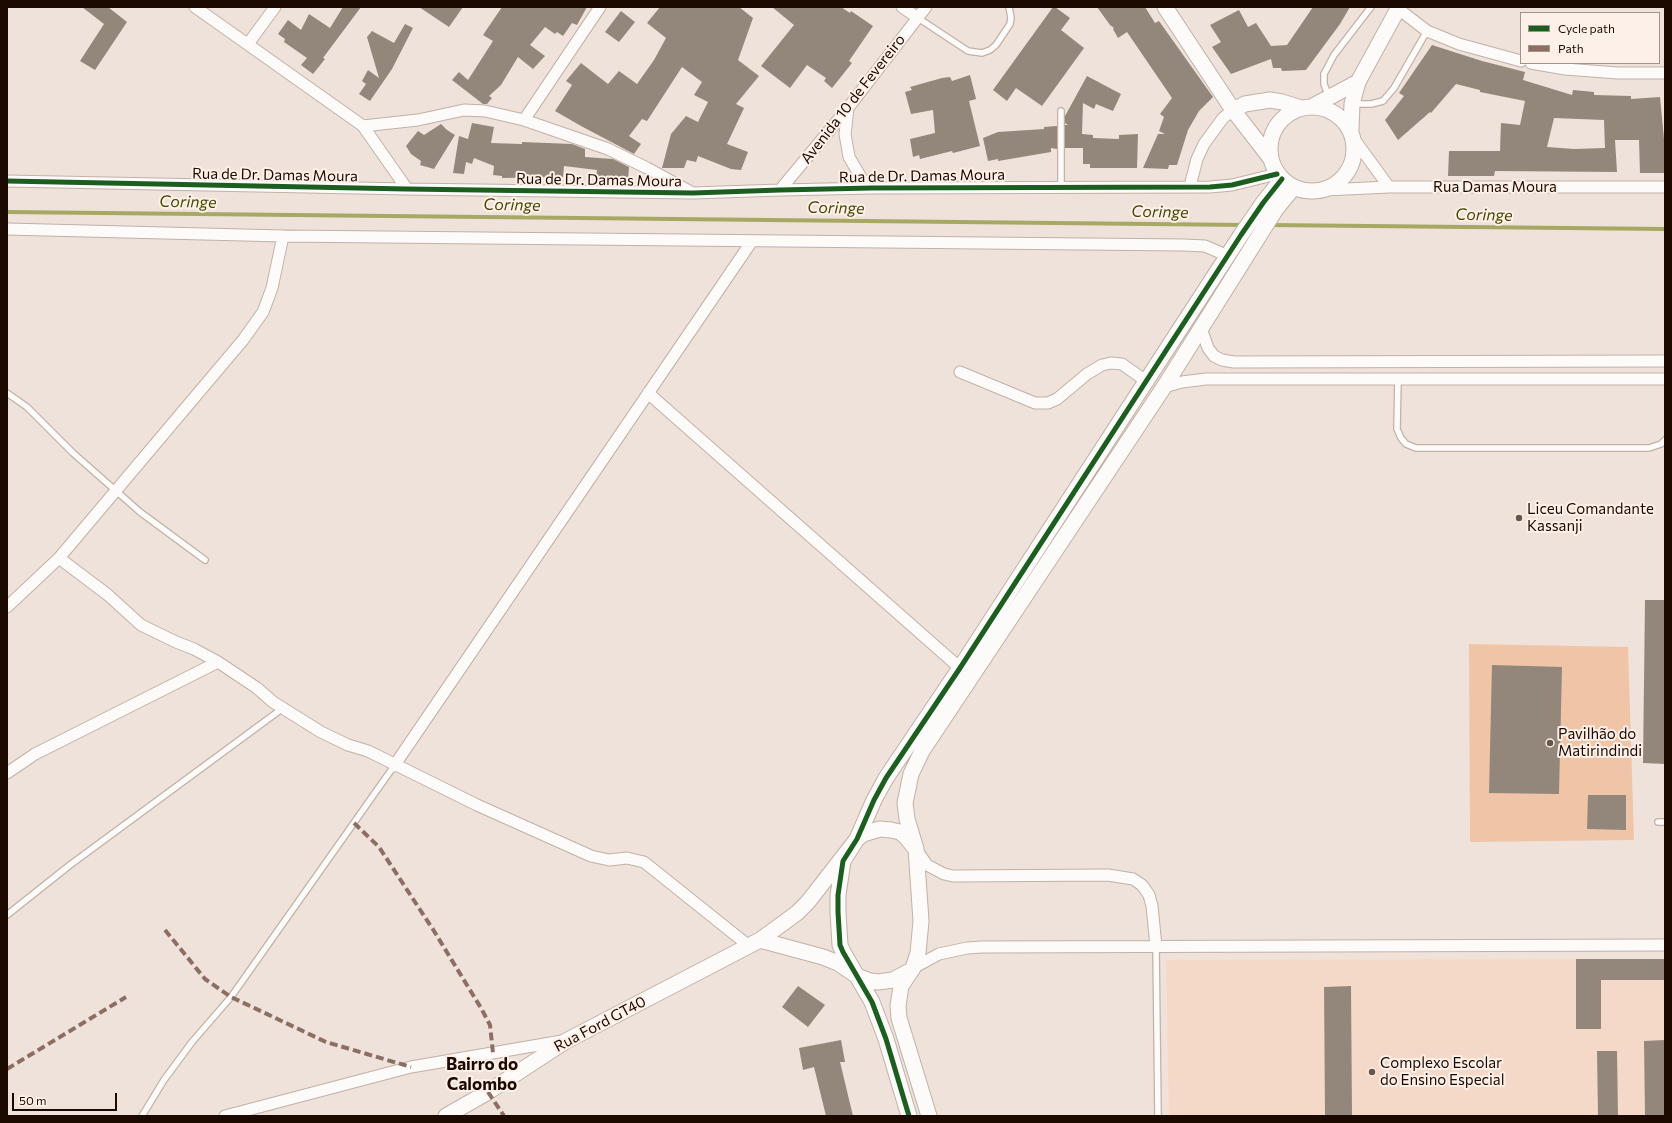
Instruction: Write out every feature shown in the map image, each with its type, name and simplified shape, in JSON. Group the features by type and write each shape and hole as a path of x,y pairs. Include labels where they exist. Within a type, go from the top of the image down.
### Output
{"street":[{"path":"195,7 363,126 407,189"},
{"path":"248,44 274,7"},
{"path":"524,120 600,7"},
{"path":"902,7 918,18"},
{"name":"Avenida 10 de Fevereiro","path":"780,190 848,108 926,7"},
{"path":"1165,7 1234,110 1284,180 1305,190 1325,190 1341,180 1349,170 1354,157 1352,104 1358,82 1398,8 1427,31 1459,44 1520,61"},
{"path":"1536,64 1565,69 1618,73 1665,73"},
{"path":"1271,160 1271,138 1275,128 1282,119 1291,113 1306,108 1358,82"},
{"path":"1190,186 1197,159 1204,144 1215,128 1234,110 1245,104 1270,100 1306,108 1321,108 1338,116 1389,187"},
{"path":"848,108 845,134 849,157 862,180 872,188"},
{"path":"363,126 418,120 464,110 485,111 524,120 608,149 693,193"},
{"path":"929,1116 899,1018 898,997 901,986 913,968 918,953 921,921 916,849 907,819 905,803 911,774 922,751 1164,387 1257,239 1270,206 1284,180"},
{"name":"Rua de Dr. Damas Moura","path":"7,181 693,193 872,188 1190,186 1232,185 1284,180"},
{"name":"Rua Damas Moura","path":"1325,190 1389,187 1665,187"},
{"path":"909,1116 872,1002 840,945 838,895 843,861 857,839 874,800 886,778 960,668 1241,235 1270,206"},
{"path":"7,229 283,236 1184,244 1205,246 1228,256"},
{"path":"7,606 59,558 243,340 263,312 272,288 283,236"},
{"path":"394,766 752,241"},
{"path":"1201,328 1208,348 1214,356 1222,360 1234,362 1665,361"},
{"path":"960,372 1035,403 1048,403 1057,399 1087,374 1102,365 1111,363 1122,364 1146,381"},
{"path":"1164,387 1182,382 1206,379 1665,379"},
{"path":"648,393 960,668"},
{"path":"59,558 108,595 141,625 194,649 218,662 257,688 273,702 321,732 348,745 368,751 394,766 590,856 609,860 627,858 644,862 754,943 823,957 838,963 857,976 870,981 886,981 900,978 913,968 939,954 967,948 1665,945"},
{"path":"7,773 35,754 218,662"},
{"path":"857,839 863,834 880,829 900,832 916,849 927,865 944,874 953,876 1108,874 1133,879 1142,885 1149,895 1152,906 1156,946"},
{"name":"Rua Ford GT40","path":"446,1116 488,1092 566,1041 754,943 797,913 808,902 857,839"},
{"path":"225,1116 411,1067 566,1041"}],"lane":[{"path":"918,18 968,51 982,53 990,50 996,45 1010,24 1011,18 1009,7"},
{"path":"1329,97 1324,84 1324,74 1334,55 1371,7"},
{"path":"1352,104 1371,104 1383,101 1394,88 1427,31"},
{"path":"1061,112 1061,187"},
{"path":"1398,378 1397,429 1400,438 1406,444 1416,448 1649,448 1661,444 1665,440"},
{"path":"7,393 27,408 73,453 140,512 205,560"},
{"path":"7,915 70,866 283,708"},
{"path":"142,1116 192,1042 231,997 394,766"},
{"path":"1658,822 1665,822"},
{"path":"1156,946 1158,1116"}],"shaded area":[{"name":"Pavilhão do Matirindindi","path":"1469,644 1628,647 1634,840 1470,842"},
{"name":"Complexo Escolar do Ensino Especial","path":"1665,959 1665,1116 1169,1116 1166,960"}],"building":[{"path":"82,7 108,7 127,22 95,70 80,61 104,24"},
{"path":"343,7 361,7 313,74 301,65 307,58 284,42 285,39 278,34 288,20 301,30 309,14 330,28"},
{"path":"419,7 463,7 449,27"},
{"path":"502,7 587,7 577,25 572,23 563,36 557,32 555,34 545,27 530,45 545,56 533,69 518,57 501,85 489,96 492,98 487,104 483,104 452,80 459,72 468,80 493,41 483,35"},
{"path":"660,7 739,7 753,18 738,60 759,76 736,104 744,108 727,144 748,152 741,170 731,169 698,156 696,162 687,160 684,168 662,168 671,134 686,116 698,122 708,102 694,95 702,82 682,67 647,121 642,119 629,136 641,144 634,154 555,111 572,85 566,81 581,63 608,84 619,71 637,84 654,60 666,38 647,23"},
{"path":"772,7 841,7 850,13 851,11 873,26 849,61 852,63 832,88 824,81 826,78 807,65 790,88 761,66 794,25"},
{"path":"1053,7 1070,18 1061,30 1084,48 1042,106 1016,88 1007,101 993,90"},
{"path":"1097,7 1145,7 1155,23 1159,21 1213,97 1199,111 1188,130 1177,165 1169,165 1168,169 1143,168 1158,134 1165,134 1159,131 1164,117 1160,114 1172,98 1127,32 1118,38 1113,29 1114,28 1110,25"},
{"path":"1313,7 1350,7 1340,24 1306,70 1282,71 1281,68 1273,68 1271,59 1231,74 1212,47 1221,42 1210,25 1239,10 1248,27 1256,23 1271,46 1287,45"},
{"path":"621,11 635,22 619,42 605,32"},
{"path":"405,24 413,28 392,69 370,101 359,94 366,84 362,81 368,70 379,78 367,37 372,31 394,43"},
{"path":"1432,45 1482,61 1525,72 1523,80 1572,95 1573,90 1594,92 1594,95 1631,96 1631,99 1660,97 1665,149 1665,173 1640,173 1639,140 1615,140 1617,172 1495,171 1494,176 1448,176 1449,151 1500,151 1501,123 1520,125 1525,101 1480,92 1480,90 1456,84 1431,113 1430,112 1398,140 1385,120 1404,96 1399,93","holes":["1554,118 1604,120 1605,148 1574,149 1547,147"]},
{"path":"970,75 976,99 969,101 980,146 920,159 919,155 913,157 910,139 935,133 933,110 911,114 905,92 912,90 910,87 942,78 950,77 952,81"},
{"path":"1087,76 1121,94 1113,111 1096,104 1094,109 1083,103 1082,134 1093,135 1093,138 1119,139 1119,135 1138,134 1137,168 1090,168 1090,164 1083,164 1083,148 1065,148 1065,125 1068,125 1065,123 1065,116"},
{"path":"472,123 494,127 491,143 522,144 522,142 572,144 585,149 585,157 613,159 629,167 628,180 596,178 597,170 564,166 563,177 502,178 502,176 493,175 494,166 474,158 472,164 466,162 464,174 453,173 459,136 468,139"},
{"path":"441,124 455,135 434,169 420,165 421,161 411,154 406,146 418,131 424,135"},
{"path":"1057,126 1057,149 1051,148 1051,152 998,161 998,159 988,161 983,138 998,132 1044,129 1044,127"},
{"path":"1645,600 1665,600 1665,764 1643,763"},
{"path":"1492,665 1562,667 1559,794 1489,793"},
{"path":"1588,795 1626,795 1626,830 1587,829"},
{"path":"1576,959 1665,959 1665,980 1601,980 1601,1029 1576,1029"},
{"path":"798,986 825,1005 808,1027 782,1007"},
{"path":"1351,986 1352,1116 1325,1116 1324,987"},
{"path":"841,1040 845,1062 840,1062 853,1116 826,1116 814,1067 803,1070 799,1048"},
{"path":"1665,1040 1665,1116 1645,1116 1644,1041"},
{"path":"1597,1051 1617,1051 1618,1115 1598,1115"}],"waterway":[{"name":"Coringe","path":"7,212 1245,225"},
{"name":"Coringe","path":"1269,225 1665,229"}],"marked path":[{"path":"354,823 379,847 434,931 481,1008 490,1025 493,1053"},
{"path":"165,930 205,979 231,997 326,1042 411,1067"},
{"path":"7,1069 126,997"},
{"path":"488,1092 504,1116"}],"cycle path":[{"path":"7,181 693,193 872,188 1210,187 1232,185 1277,174"},
{"path":"909,1116 886,1039 872,1002 840,945 838,895 843,861 857,839 874,800 886,778 960,668 1241,235 1282,179"}],"place":[{"name":"Liceu Comandante Kassanji","path":"1519,518"},
{"name":"Pavilhão do Matirindindi","path":"1550,743"},
{"name":"Complexo Escolar do Ensino Especial","path":"1372,1072"}],"district":[{"name":"Bairro do Calombo","path":"482,1074"}]}
